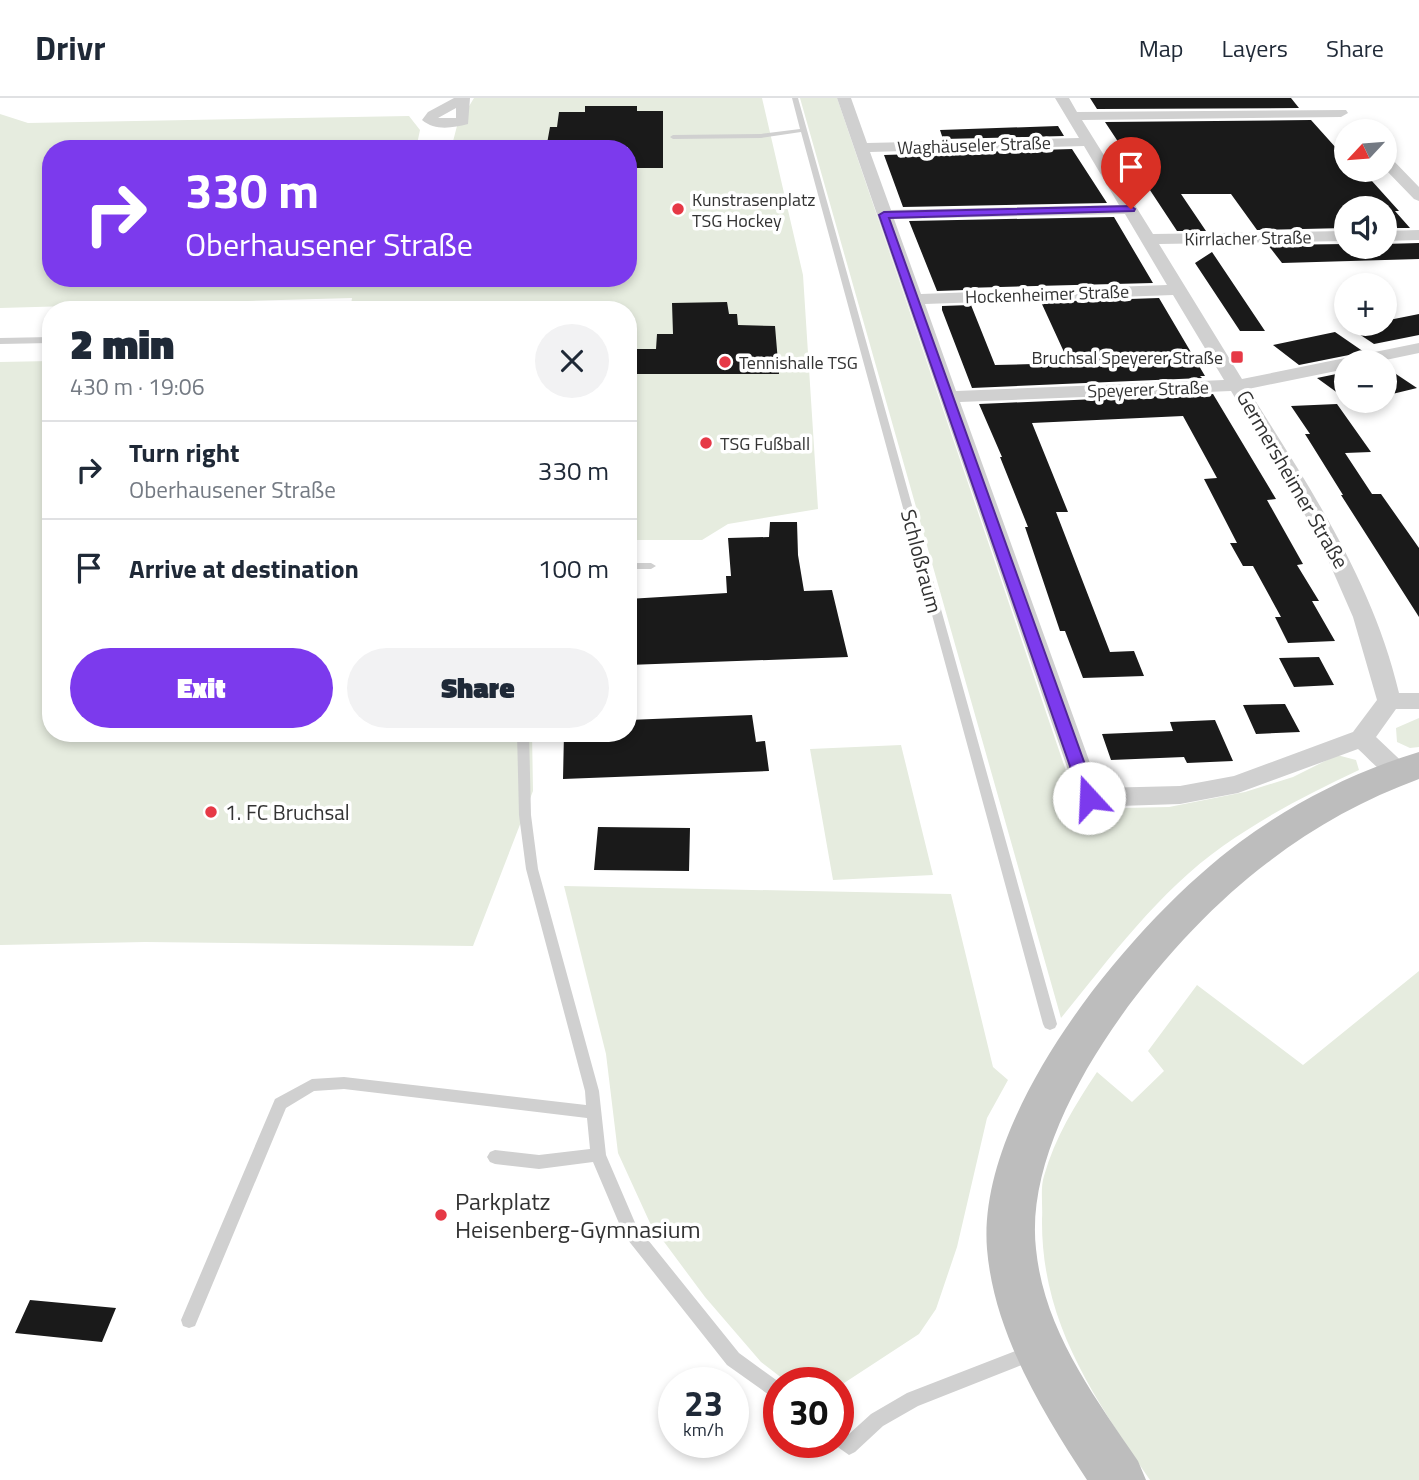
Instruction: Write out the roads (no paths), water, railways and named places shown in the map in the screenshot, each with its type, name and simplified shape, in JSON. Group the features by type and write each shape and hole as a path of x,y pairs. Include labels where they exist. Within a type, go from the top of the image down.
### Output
{"main road":[{"path":"1119,1480 1084,1428 1041,1349 1019,1298 1011,1250 1012,1207 1018,1168 1055,1085 1138,967 1172,926 1209,888 1252,853 1303,818 1409,769"}],"street":[{"path":"844,98 1089,798 1180,796 1238,784 1362,738 1389,701 1419,701"},
{"name":"Germersheimer Straße","path":"1062,98 1329,537 1348,576 1380,659 1389,701"},
{"path":"1073,116 1345,118 1327,98"},
{"path":"447,131 429,120 462,99"},
{"name":"Waghäuseler Straße","path":"860,148 1088,142"},
{"path":"1397,165 1419,170"},
{"path":"1397,172 1419,196"},
{"path":"884,215 1131,209"},
{"path":"1397,236 1419,235"},
{"name":"Kirrlacher Straße","path":"1150,239 1334,236"},
{"name":"Hockenheimer Straße","path":"915,299 1180,290"},
{"name":"Speyerer Straße","path":"1397,353 1419,348"},
{"name":"Speyerer Straße","path":"948,397 1239,385 1334,366"},
{"path":"1362,738 1409,769"}],"lane":[{"name":"Schloßraum","path":"795,98 1049,1024"},
{"path":"673,137 734,137 804,130"},
{"path":"0,341 42,340"},
{"path":"637,566 651,566"},
{"path":"523,742 525,815 532,869 592,1091 598,1155 630,1230 733,1359 763,1381"},
{"path":"189,1320 280,1104 312,1085 344,1083 594,1112"},
{"path":"495,1157 539,1162 598,1155"},
{"path":"854,1441 877,1420 913,1399 1041,1349"}],"place":[{"name":"Kunstrasenplatz TSG Hockey","path":"678,209"},
{"name":"Bruchsal Speyerer Straße","path":"1237,357"},
{"name":"Tennishalle TSG","path":"725,362"},
{"name":"TSG Fußball","path":"706,443"},
{"name":"1. FC Bruchsal","path":"211,812"},
{"name":"Parkplatz Heisenberg-Gymnasium","path":"441,1215"}]}
